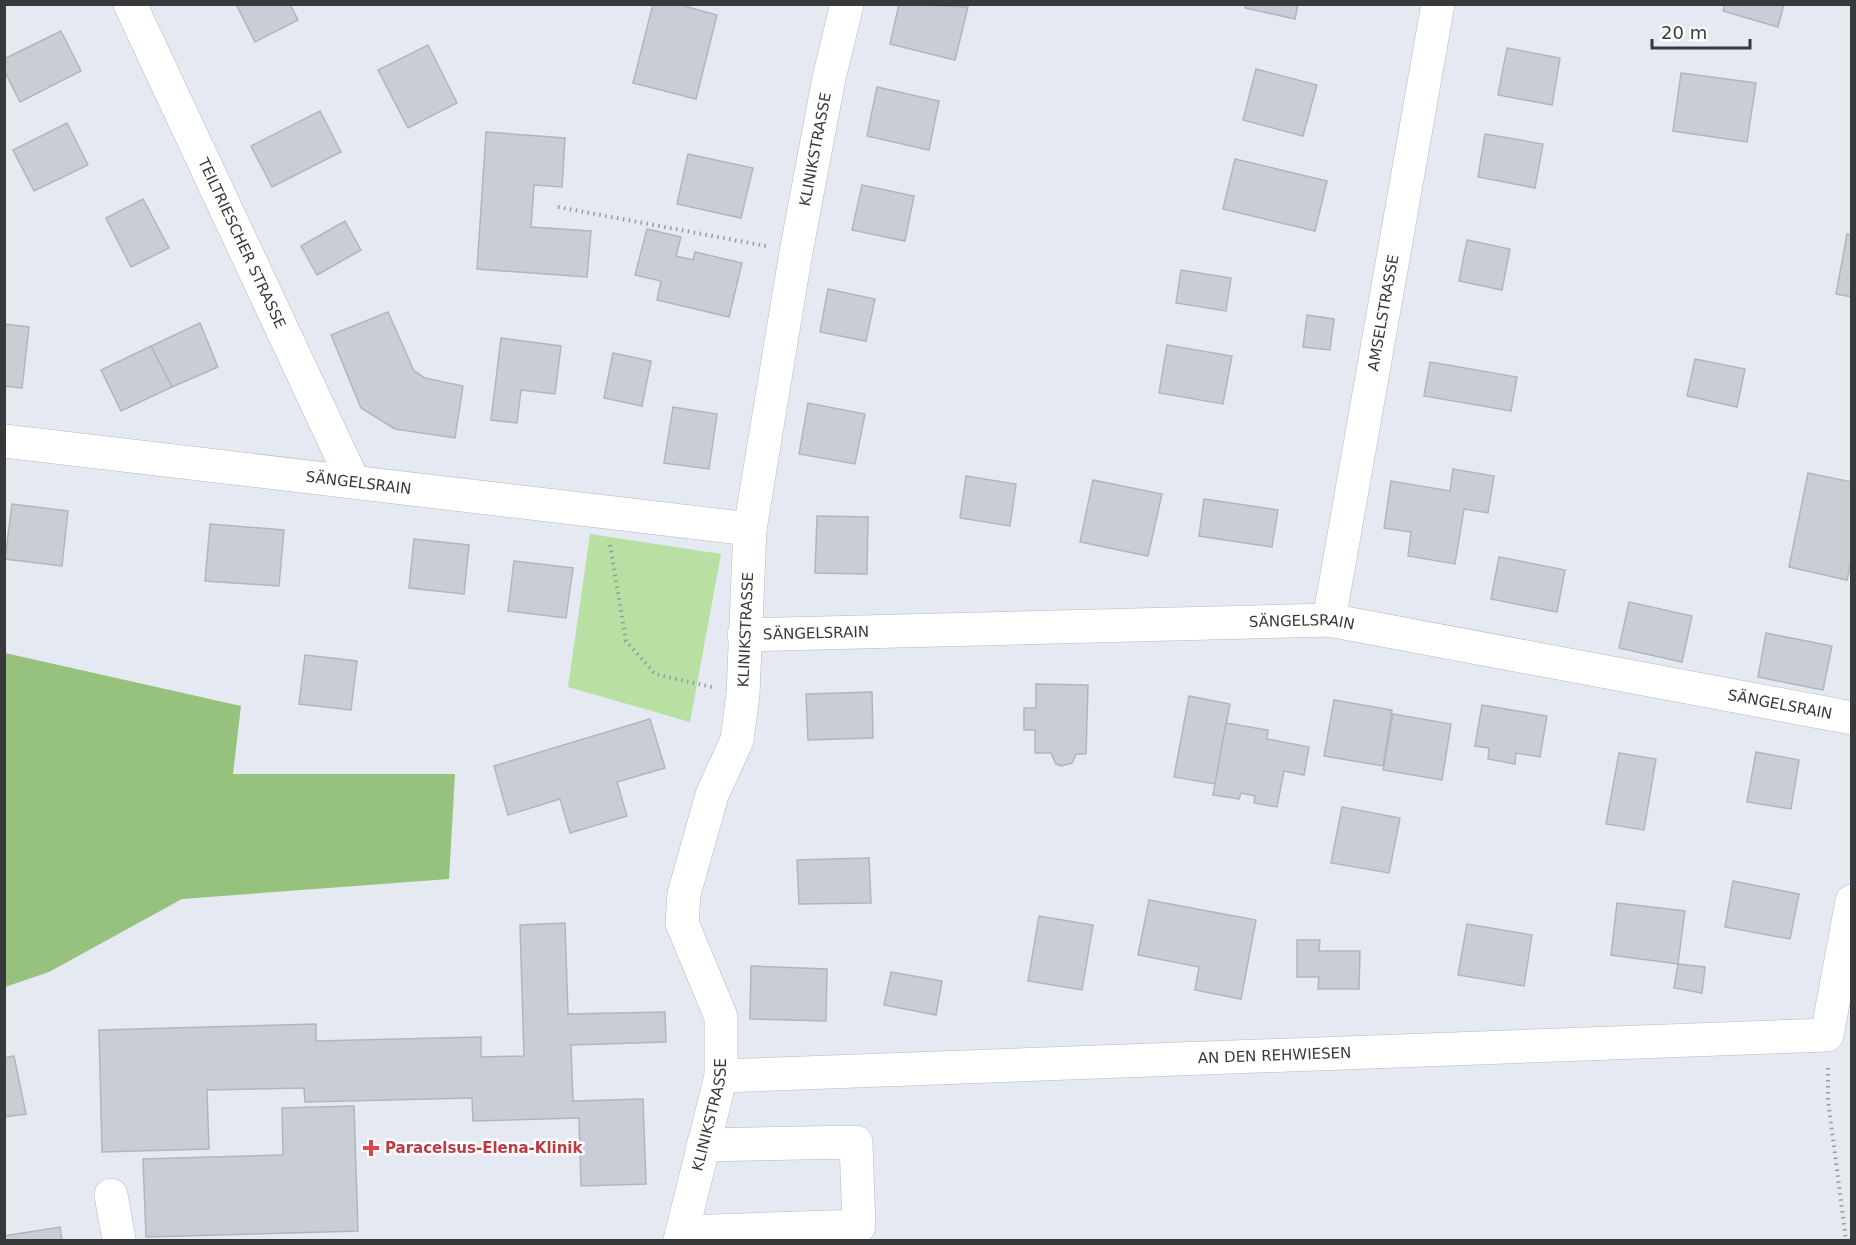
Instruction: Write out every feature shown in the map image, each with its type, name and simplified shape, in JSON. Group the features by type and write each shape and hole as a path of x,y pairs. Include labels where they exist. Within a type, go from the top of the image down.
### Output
{"street":[{"name":"TEILTRIESCHER STRASSE","path":"130,4 353,481"},
{"name":"KLINIKSTRASSE","path":"681,1236 721,1076 721,1017 682,923 684,894 712,795 737,740 743,694 750,529 796,252 829,78 847,4"},
{"name":"AMSELSTRASSE","path":"1329,620 1438,4"},
{"name":"SÄNGELSRAIN","path":"4,441 750,529"},
{"name":"SÄNGELSRAIN","path":"744,635 1329,620 1851,718"},
{"path":"1827,1035 1851,901"},
{"name":"AN DEN REHWIESEN","path":"721,1076 1827,1035"},
{"path":"681,1236 859,1226 856,1142 703,1145"},
{"path":"111,1194 119,1240"}],"path":[{"path":"558,207 796,252"},
{"path":"610,512 608,537 626,641 655,674 743,694"},
{"path":"1827,1035 1828,1100 1846,1240"}],"green space":[{"path":"590,534 721,554 690,722 568,687"},
{"path":"5,653 241,706 233,774 455,774 449,879 182,899 49,972 5,987"}],"building":[{"path":"236,4 290,4 298,20 255,42"},
{"path":"653,4 677,4 717,15 696,99 633,83"},
{"path":"899,4 968,7 955,60 890,44"},
{"path":"1245,4 1298,4 1295,19 1245,8"},
{"path":"1725,4 1784,4 1778,27 1723,11"},
{"path":"61,31 81,71 20,102 4,70 4,59"},
{"path":"428,45 457,103 408,128 378,70"},
{"path":"1507,48 1560,58 1552,105 1498,95"},
{"path":"1256,69 1317,85 1303,136 1243,120"},
{"path":"1681,73 1756,83 1747,142 1673,131"},
{"path":"877,87 939,101 929,150 867,136"},
{"path":"320,111 341,152 272,187 251,146"},
{"path":"67,123 88,165 34,191 13,150"},
{"path":"486,132 565,138 562,187 534,185 531,227 591,231 587,277 477,269"},
{"path":"1485,134 1543,144 1535,188 1478,177"},
{"path":"688,154 753,168 741,218 677,204"},
{"path":"1235,159 1327,181 1315,231 1223,209"},
{"path":"862,185 914,196 905,241 852,230"},
{"path":"143,199 169,248 131,267 106,218"},
{"path":"345,221 361,250 317,275 301,246"},
{"path":"647,229 681,237 676,256 693,260 695,252 742,263 729,317 657,300 661,281 635,275"},
{"path":"1847,234 1852,235 1852,297 1836,294"},
{"path":"1467,240 1510,249 1502,290 1459,281"},
{"path":"1181,270 1231,278 1226,311 1176,303"},
{"path":"828,289 875,299 866,341 820,332"},
{"path":"388,312 414,371 425,378 463,386 455,438 395,429 361,408 331,335"},
{"path":"1307,315 1334,319 1330,350 1303,347"},
{"path":"200,323 218,367 172,387 151,346"},
{"path":"4,324 29,327 22,388 4,386"},
{"path":"501,338 561,346 555,394 521,390 517,423 491,420"},
{"path":"1167,345 1232,356 1223,404 1159,393"},
{"path":"151,346 172,387 121,411 101,370"},
{"path":"613,353 651,361 642,406 604,398"},
{"path":"1695,359 1745,369 1737,407 1687,396"},
{"path":"1430,362 1517,377 1511,411 1424,396"},
{"path":"808,403 865,414 855,464 799,454"},
{"path":"673,407 717,414 709,469 664,463"},
{"path":"1453,469 1494,476 1488,513 1464,509 1455,564 1408,556 1411,532 1384,528 1391,481 1450,491"},
{"path":"1808,473 1852,482 1852,558 1847,580 1789,567"},
{"path":"966,476 1016,484 1010,526 960,518"},
{"path":"1093,480 1162,494 1148,556 1080,542"},
{"path":"1204,499 1278,510 1272,547 1199,536"},
{"path":"12,504 68,511 62,566 5,559"},
{"path":"817,516 868,517 867,574 815,573"},
{"path":"210,524 284,530 279,586 205,581"},
{"path":"414,539 469,545 464,594 409,588"},
{"path":"1499,557 1565,570 1557,612 1491,599"},
{"path":"514,561 573,568 566,618 508,611"},
{"path":"1629,602 1692,616 1682,662 1619,648"},
{"path":"1766,633 1832,646 1823,690 1758,677"},
{"path":"305,655 357,661 351,710 299,704"},
{"path":"1036,684 1088,685 1086,754 1076,754 1072,763 1061,766 1056,764 1051,753 1035,753 1035,730 1024,730 1024,708 1036,708"},
{"path":"872,692 873,738 808,740 806,694"},
{"path":"1189,696 1230,704 1215,784 1174,777"},
{"path":"1334,700 1392,710 1383,766 1324,756"},
{"path":"1482,705 1547,716 1540,757 1516,753 1515,764 1488,759 1489,748 1475,746"},
{"path":"1393,714 1451,724 1442,780 1383,770"},
{"path":"650,719 665,768 617,782 627,816 570,833 560,799 508,815 494,766"},
{"path":"1226,723 1268,730 1267,739 1309,747 1304,775 1284,771 1277,807 1254,803 1255,796 1241,793 1239,799 1213,795"},
{"path":"1756,752 1799,760 1791,809 1747,802"},
{"path":"1619,753 1656,759 1644,830 1606,824"},
{"path":"1342,807 1400,818 1389,873 1331,863"},
{"path":"869,858 871,903 799,904 797,860"},
{"path":"1733,881 1799,894 1790,939 1725,927"},
{"path":"1149,900 1256,920 1241,999 1195,990 1199,967 1138,955"},
{"path":"1617,903 1685,911 1678,964 1611,955"},
{"path":"1039,916 1093,925 1082,990 1028,981"},
{"path":"565,923 568,1014 665,1012 666,1042 571,1045 573,1101 643,1099 646,1184 581,1186 579,1118 473,1121 472,1098 305,1102 304,1088 207,1090 209,1149 102,1152 99,1030 316,1024 316,1041 481,1037 481,1057 524,1056 520,925"},
{"path":"1467,924 1532,935 1524,986 1458,975"},
{"path":"1297,940 1320,940 1319,951 1360,951 1359,989 1318,989 1319,977 1297,977"},
{"path":"1678,964 1705,967 1702,993 1674,988"},
{"path":"751,966 827,969 826,1021 750,1019"},
{"path":"891,972 942,981 936,1015 884,1005"},
{"path":"14,1056 26,1114 4,1117 4,1058"},
{"path":"354,1106 358,1231 146,1237 143,1159 283,1155 282,1108"},
{"path":"60,1227 62,1240 4,1240 4,1236"}],"place":[{"name":"Paracelsus-Elena-Klinik","path":"371,1148"}]}
